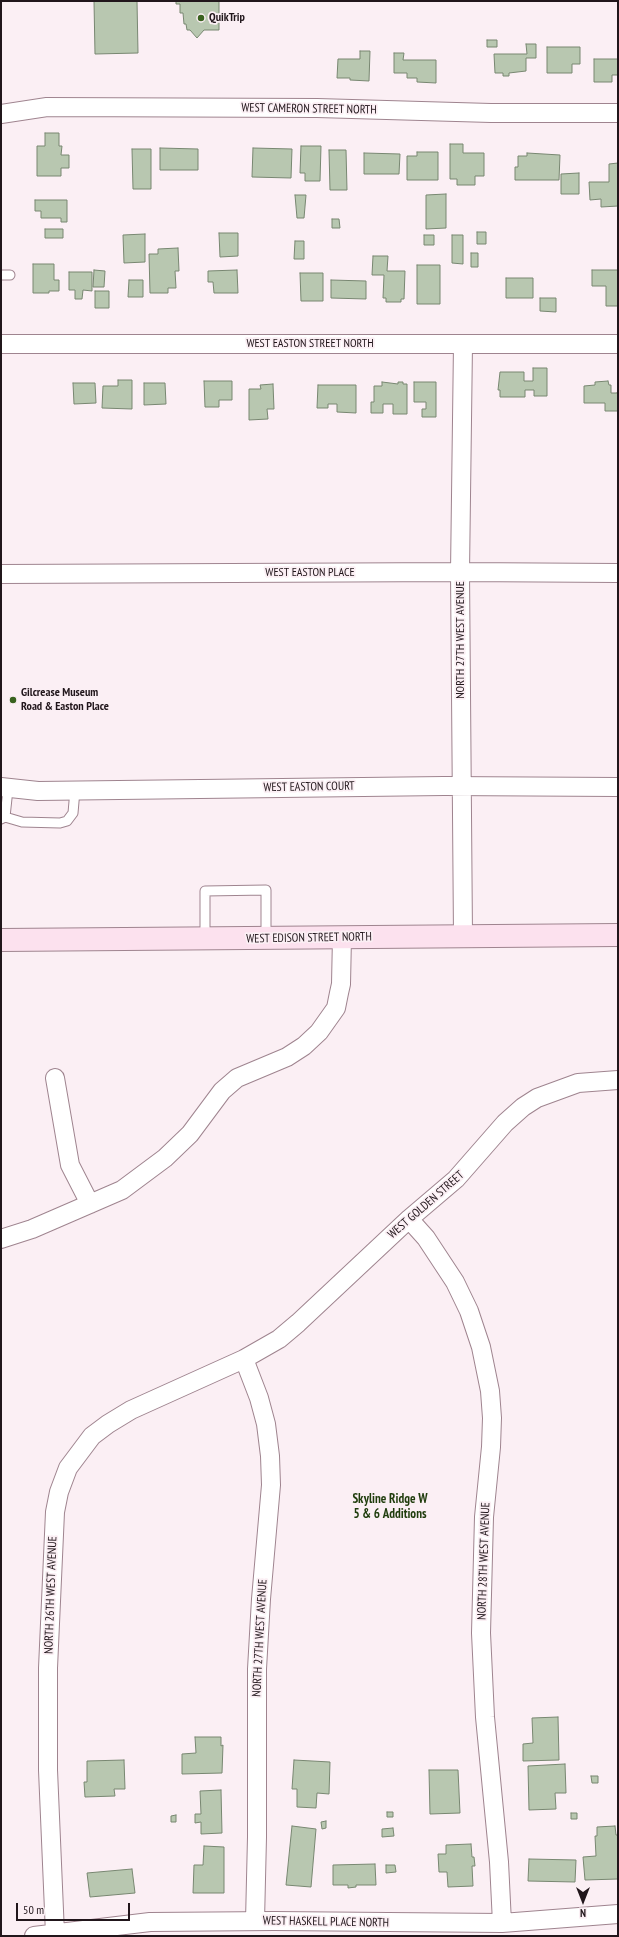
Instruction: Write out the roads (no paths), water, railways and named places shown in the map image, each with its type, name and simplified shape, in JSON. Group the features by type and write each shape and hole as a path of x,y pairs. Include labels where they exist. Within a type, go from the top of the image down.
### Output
{"main road":[{"name":"WEST EDISON STREET NORTH","path":"1,940 618,935"}],"street":[{"name":"WEST CAMERON STREET NORTH","path":"1,114 47,107 317,108 491,113 618,113"},
{"name":"WEST EASTON STREET NORTH","path":"1,344 618,344"},
{"name":"NORTH 27TH WEST AVENUE","path":"463,344 460,572 463,936"},
{"name":"WEST EASTON PLACE","path":"1,574 460,572 618,573"},
{"name":"WEST EASTON COURT","path":"4,788 38,791 461,786 618,787"},
{"path":"1,1239 32,1229 122,1190 165,1158 190,1134 222,1091 237,1078 287,1057 304,1046 329,1020 338,1001 342,984 342,937"},
{"path":"55,1078 70,1165 90,1204"},
{"name":"WEST GOLDEN STREET","path":"244,1359 279,1338 298,1323 409,1219 456,1179 472,1163 505,1123 523,1107 537,1098 578,1083 618,1080"},
{"name":"NORTH 28TH WEST AVENUE","path":"409,1219 426,1238 455,1282 469,1312 481,1347 487,1372 492,1418 491,1447 484,1517 481,1633 485,1717 499,1862 502,1923"},
{"name":"NORTH 27TH WEST AVENUE","path":"244,1359 259,1398 266,1424 270,1456 271,1485 261,1599 257,1669 257,1837 255,1921"},
{"name":"NORTH 26TH WEST AVENUE","path":"55,1934 48,1770 48,1668 52,1541 59,1492 68,1468 78,1453 92,1436 108,1424 131,1410 244,1359"},
{"name":"WEST HASKELL PLACE NORTH","path":"34,1936 150,1922 255,1921 407,1930 618,1914"}],"lane":[{"path":"4,788 3,818 22,822 60,823 67,821 73,813 75,790"},
{"path":"205,939 205,891 266,890 266,938"}],"place":[{"name":"QuikTrip","path":"201,18"},
{"name":"Gilcrease Museum Road & Easton Place","path":"13,700"}],"district":[{"name":"Skyline Ridge W 5 & 6 Additions","path":"390,1506"}]}
